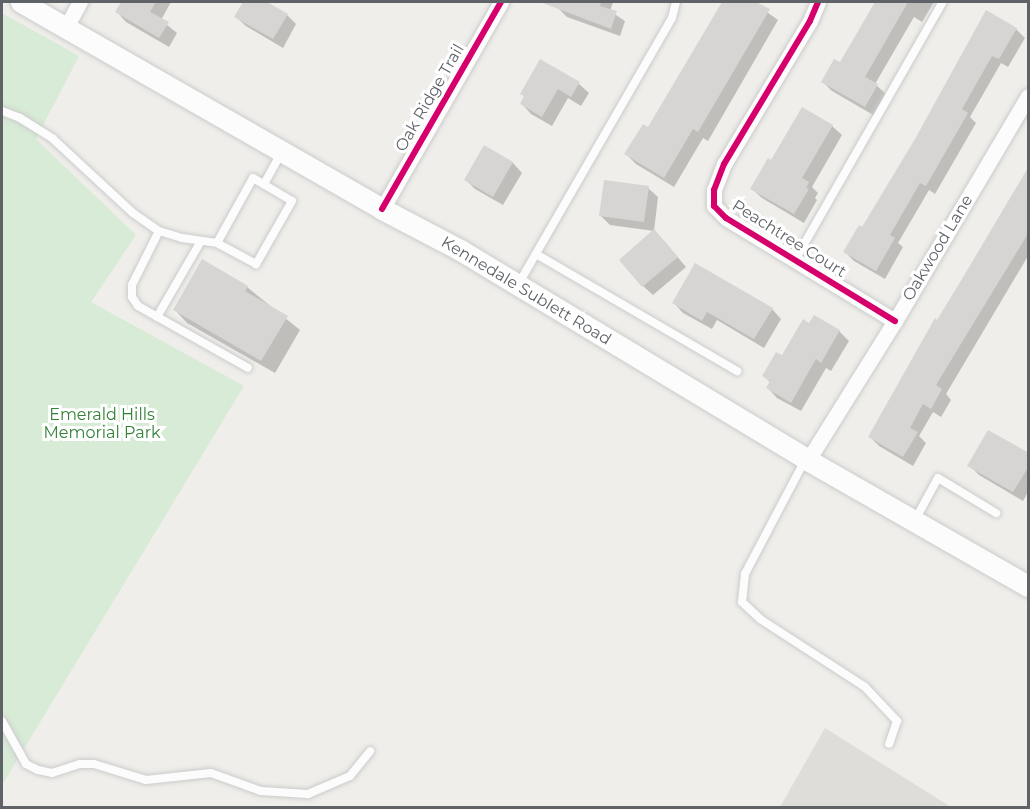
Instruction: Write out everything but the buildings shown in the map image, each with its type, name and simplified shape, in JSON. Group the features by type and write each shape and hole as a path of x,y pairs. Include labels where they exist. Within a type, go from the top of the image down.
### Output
{"main road":[{"name":"Kennedale Sublett Road","path":"21,2 382,209 460,250 807,459 1029,586"}],"street":[{"path":"66,27 80,2"},
{"name":"Oak Ridge Trail","path":"382,209 501,2"},
{"name":"Peachtree Court","path":"818,2 810,21 724,164 714,190 714,207 726,218 895,321"},
{"name":"Oakwood Lane","path":"807,459 895,321 1029,96"}],"lane":[{"path":"518,285 672,18 676,2"},
{"path":"795,260 943,2"},
{"path":"2,111 20,118 53,139 133,213 159,231 217,243 256,264 292,201 254,178 217,243"},
{"path":"264,184 282,152"},
{"path":"159,231 132,285 132,297 138,306 248,368"},
{"path":"158,317 201,241"},
{"path":"536,254 737,371"},
{"path":"807,459 745,574 741,602 760,619 865,687 897,721 889,744"},
{"path":"914,521 938,478 996,513"},
{"path":"2,721 26,764 38,770 52,773 80,764 94,764 146,780 211,773 261,791 308,795 350,776 370,751"}],"shaded area":[{"path":"825,728 951,807 780,807"}],"green space":[{"name":"Emerald Hills Memorial Park","path":"2,13 79,56 36,139 136,235 91,302 244,386 2,785"}],"cycle path":[{"path":"382,209 501,2"},
{"path":"818,2 810,21 724,164 714,190 714,206 726,218 895,321"}]}
